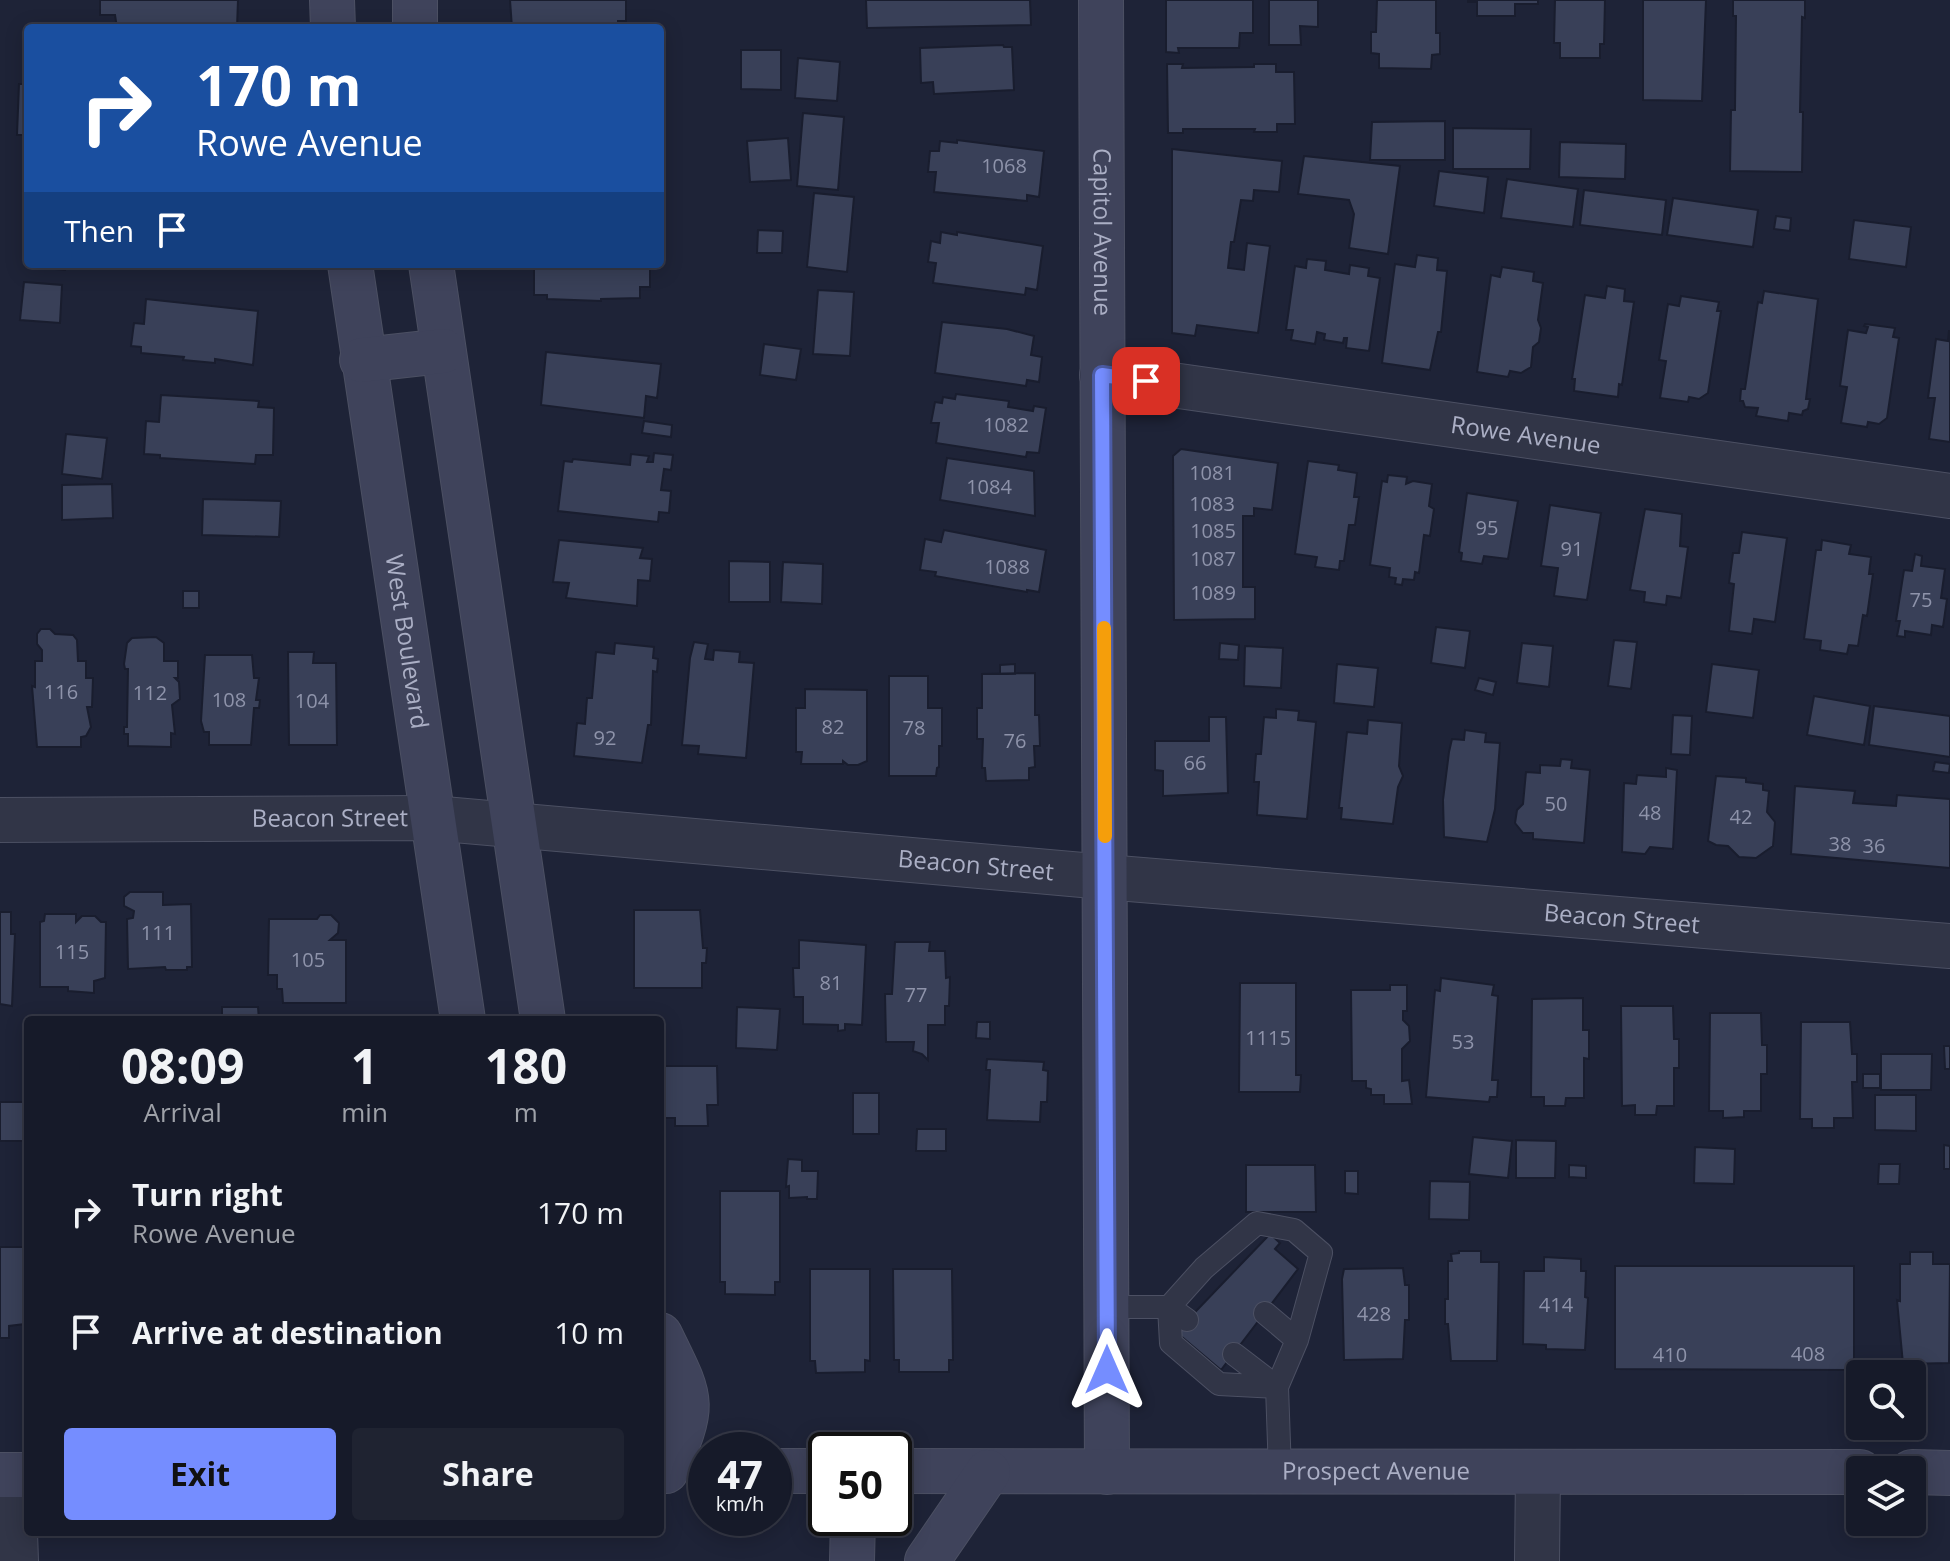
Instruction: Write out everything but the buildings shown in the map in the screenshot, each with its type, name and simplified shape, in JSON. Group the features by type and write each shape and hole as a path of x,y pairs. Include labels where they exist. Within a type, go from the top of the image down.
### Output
{"main road":[{"path":"332,0 333,24"},
{"path":"415,0 415,24"},
{"name":"Capitol Avenue","path":"1101,0 1107,1472"},
{"name":"West Boulevard","path":"350,268 462,1016"},
{"path":"432,268 542,1016"},
{"path":"362,360 443,351"},
{"path":"664,1343 683,1382 689,1404 673,1469"},
{"name":"Prospect Avenue","path":"912,1471 1846,1472"},
{"path":"927,1561 988,1472"},
{"path":"1926,1472 1950,1473"},
{"path":"852,1561 853,1536"}],"street":[{"name":"Rowe Avenue","path":"1102,375 1950,496"},
{"name":"Beacon Street","path":"0,820 432,818 1950,946"},
{"path":"1537,1561 1538,1472"},
{"path":"14,1475 16,1561"}],"lane":[{"path":"1277,1387 1219,1384 1171,1343 1178,1314 1204,1268 1257,1223 1294,1230 1321,1253 1297,1340 1277,1387 1280,1472"},
{"path":"1204,1268 1224,1281"},
{"path":"1106,1307 1178,1314"},
{"path":"1265,1313 1297,1340"},
{"path":"1234,1354 1277,1387"}],"slow traffic":[{"path":"1104,628 1105,836"}],"route":[{"path":"1107,1370 1102,375 1146,381"}]}
